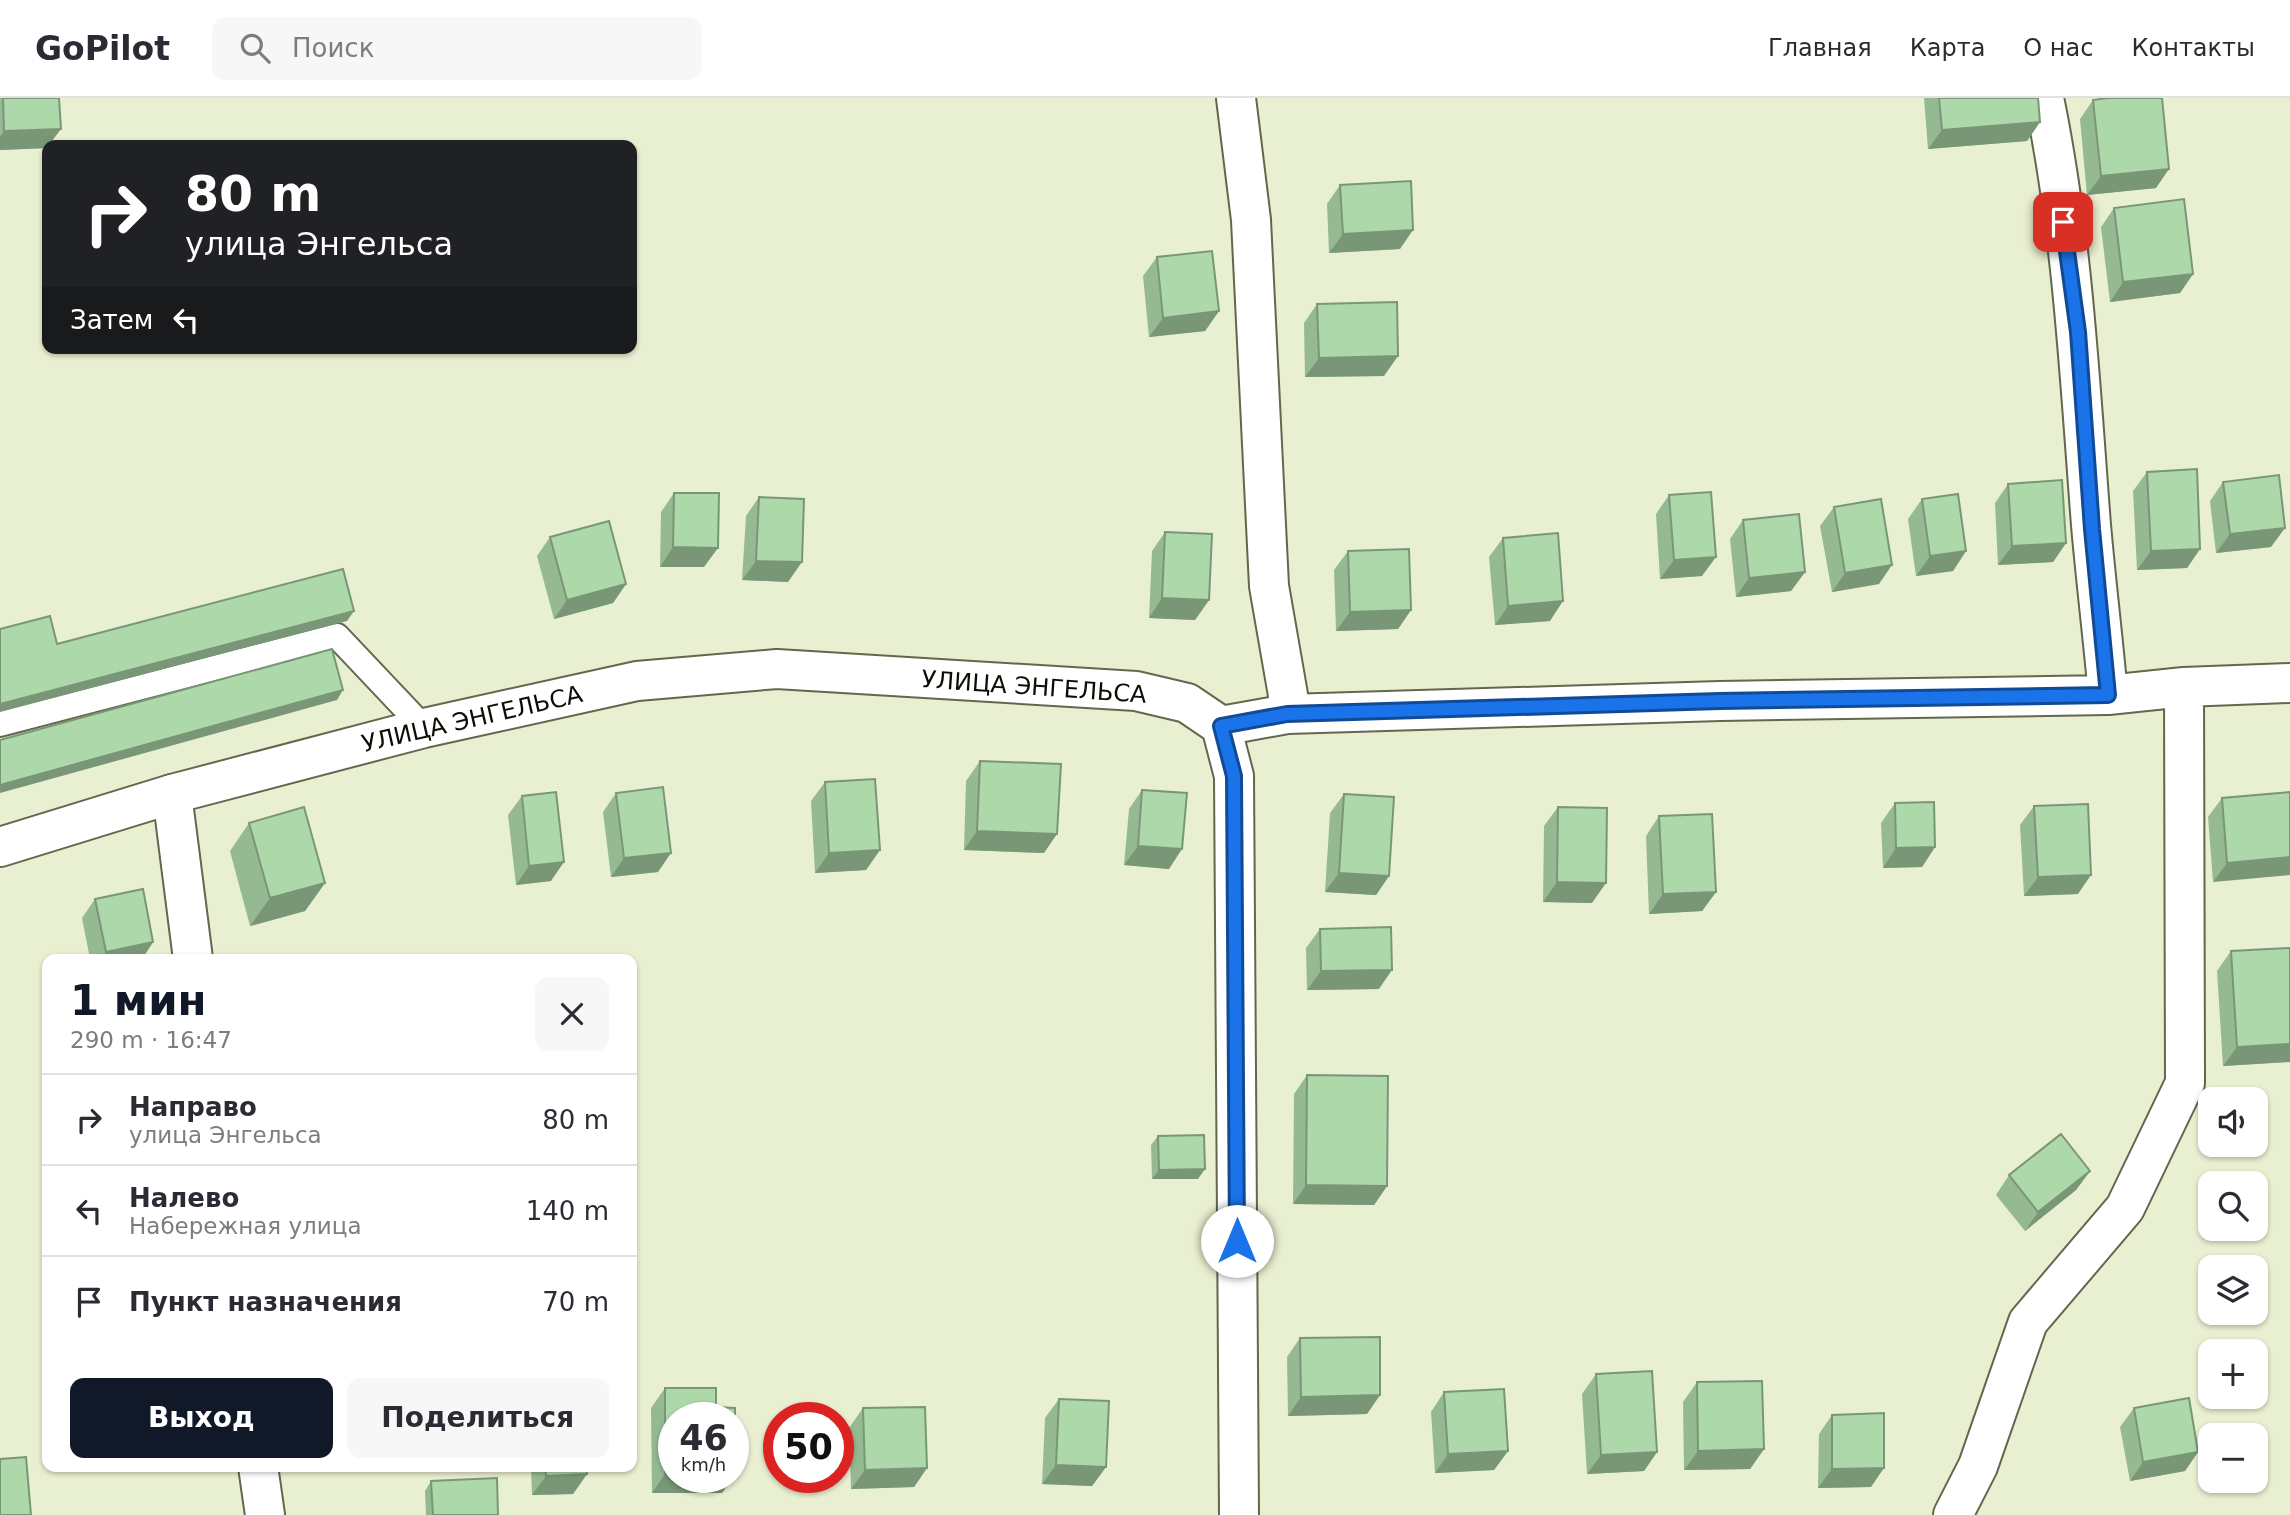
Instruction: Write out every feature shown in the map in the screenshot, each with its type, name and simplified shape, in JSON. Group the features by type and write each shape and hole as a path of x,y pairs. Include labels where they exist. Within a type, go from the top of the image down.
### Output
{"street":[{"path":"1236,98 1251,220 1269,586 1288,695 1287,714"},
{"path":"2044,98 2053,138 2078,332 2092,529 2108,695"},
{"name":"УЛИЦА ЭНГЕЛЬСА","path":"0,847 172,794 424,728 637,681 777,669 1136,691 1187,703 1221,726"},
{"path":"1239,1515 1234,776 1221,726 1287,714 1720,701 2108,695 2184,687 2290,683"},
{"path":"1953,1515 1978,1466 2028,1322 2125,1209 2185,1083 2184,687"},
{"path":"172,794 192,954"},
{"path":"259,1472 265,1515"}],"lane":[{"path":"0,724 337,636 424,728"}],"building":[{"path":"3,98 59,98 61,129 4,131"},
{"path":"1939,98 2038,98 2040,122 1942,130"},
{"path":"2162,98 2169,169 2101,176 2093,100"},
{"path":"1411,181 1413,230 1343,234 1340,185"},
{"path":"2184,199 2193,274 2123,282 2114,208"},
{"path":"1212,251 1219,311 1163,318 1157,257"},
{"path":"1397,302 1398,356 1319,358 1317,304"},
{"path":"2197,469 2200,549 2151,551 2147,472"},
{"path":"2279,475 2285,528 2230,534 2223,482"},
{"path":"2062,480 2066,543 2012,546 2008,484"},
{"path":"1711,492 1716,557 1674,560 1669,495"},
{"path":"674,493 719,493 718,548 673,547"},
{"path":"1958,494 1966,551 1930,556 1922,499"},
{"path":"759,497 804,499 802,562 756,561"},
{"path":"1881,499 1892,565 1845,573 1834,507"},
{"path":"1799,514 1805,572 1749,578 1743,520"},
{"path":"609,521 626,584 567,600 550,537"},
{"path":"1165,532 1212,534 1209,600 1162,598"},
{"path":"1558,533 1563,601 1508,606 1503,538"},
{"path":"1409,549 1411,610 1350,612 1348,551"},
{"path":"343,569 354,611 0,704 0,629 50,616 57,644"},
{"path":"332,649 343,690 0,785 0,740"},
{"path":"980,761 1061,764 1057,834 977,831"},
{"path":"875,779 880,850 829,853 825,782"},
{"path":"663,787 671,853 624,858 616,793"},
{"path":"1142,790 1187,793 1182,849 1138,846"},
{"path":"556,792 564,862 529,866 522,796"},
{"path":"2290,792 2290,857 2227,863 2222,798"},
{"path":"1344,794 1394,797 1389,876 1339,873"},
{"path":"1934,802 1935,847 1896,848 1895,803"},
{"path":"2088,804 2091,875 2038,877 2034,806"},
{"path":"304,807 325,883 270,898 249,823"},
{"path":"1558,807 1607,808 1606,883 1557,882"},
{"path":"1712,814 1716,892 1663,894 1659,816"},
{"path":"143,889 153,942 106,952 95,899"},
{"path":"1391,927 1392,970 1321,971 1320,929"},
{"path":"2290,948 2290,1044 2237,1047 2231,951"},
{"path":"1307,1075 1388,1076 1387,1186 1306,1185"},
{"path":"2061,1134 2090,1171 2038,1212 2009,1175"},
{"path":"1204,1135 1205,1169 1159,1170 1158,1136"},
{"path":"1380,1337 1380,1395 1301,1397 1300,1338"},
{"path":"1652,1371 1657,1452 1601,1455 1596,1374"},
{"path":"1762,1381 1764,1449 1698,1451 1697,1382"},
{"path":"665,1388 716,1388 716,1402 665,1402"},
{"path":"1504,1389 1508,1451 1448,1454 1444,1392"},
{"path":"2189,1398 2198,1452 2143,1462 2134,1408"},
{"path":"1059,1399 1109,1401 1106,1467 1056,1465"},
{"path":"925,1407 927,1468 865,1470 863,1408"},
{"path":"1884,1413 1884,1468 1832,1469 1832,1415"},
{"path":"26,1457 31,1515 0,1515 0,1459"},
{"path":"546,1472 587,1474 546,1476"},
{"path":"497,1478 498,1515 433,1515 431,1481"}],"route":[{"path":"1237,1241 1234,776 1221,726 1287,714 1720,701 2108,695 2092,529 2078,332 2063,222"}]}
